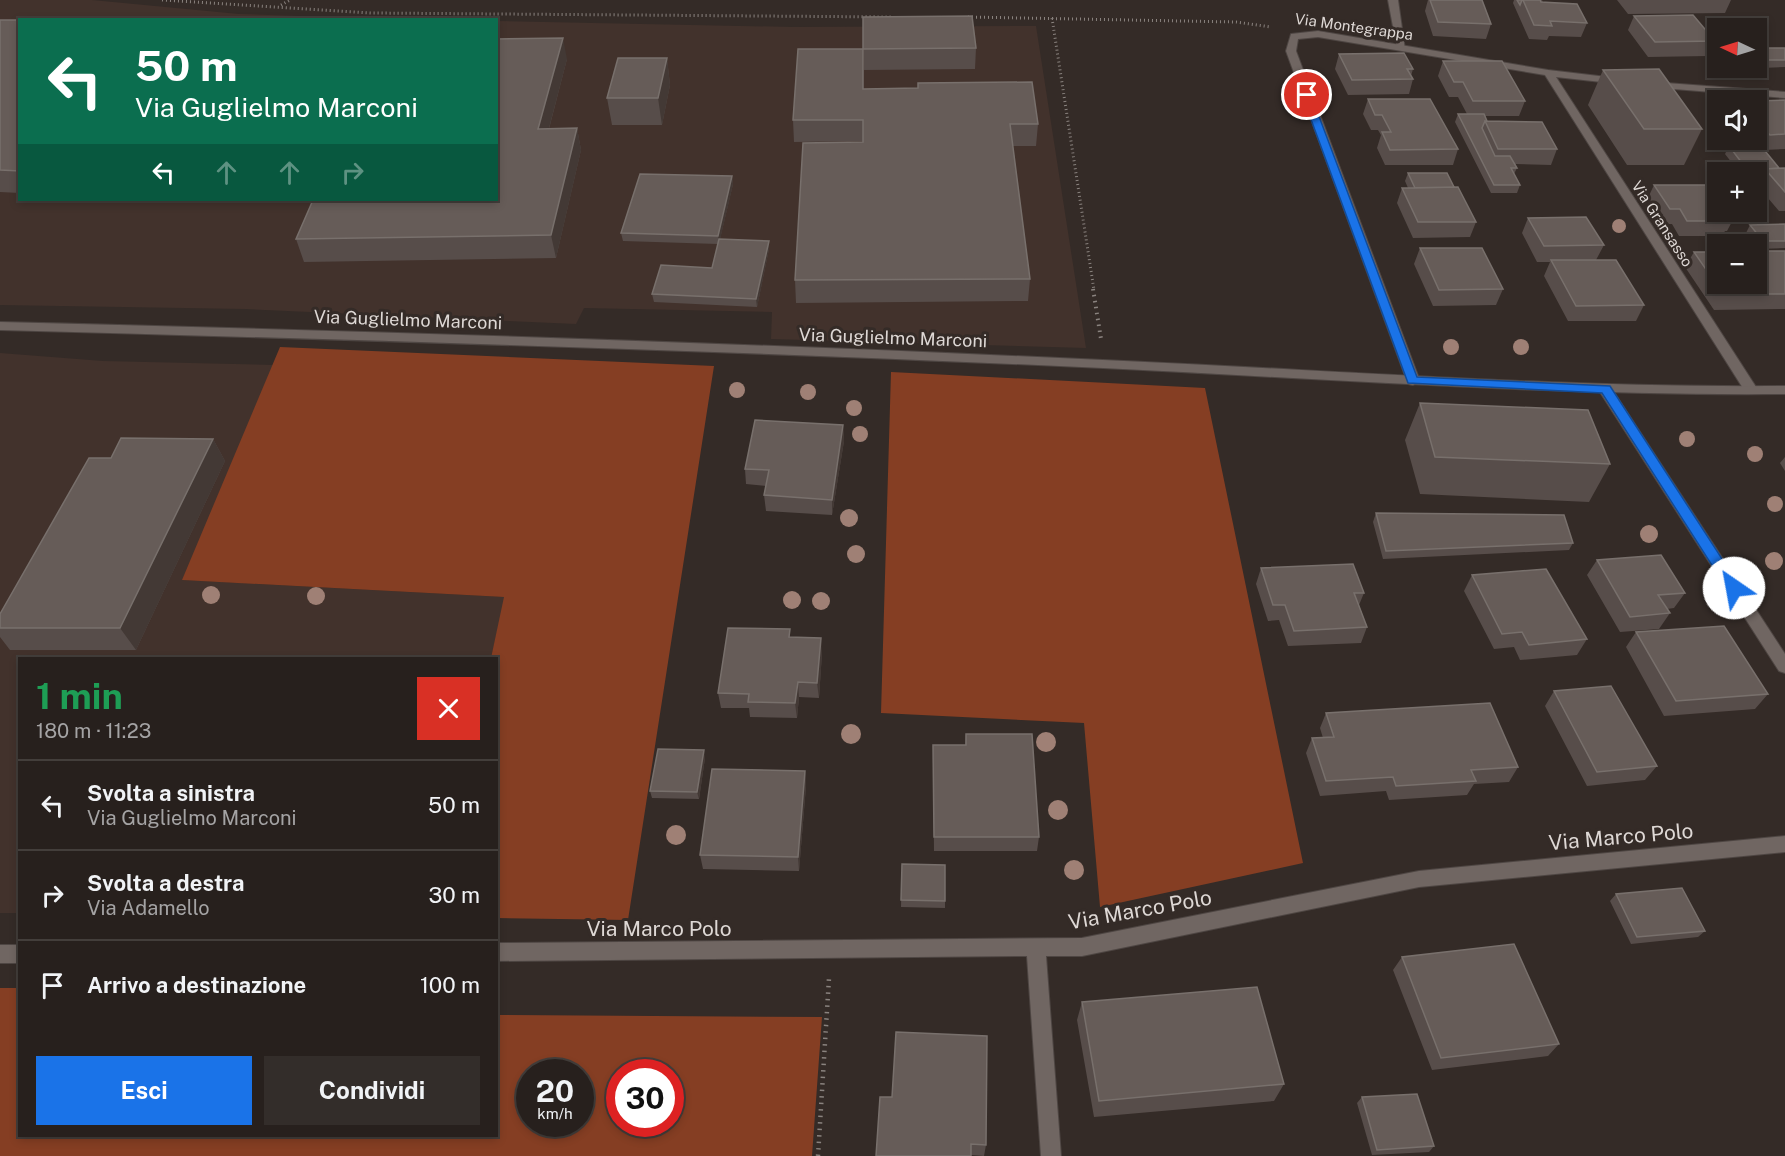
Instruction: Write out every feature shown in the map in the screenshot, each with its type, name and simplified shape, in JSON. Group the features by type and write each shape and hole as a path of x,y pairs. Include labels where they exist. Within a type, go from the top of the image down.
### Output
{"street":[{"path":"1393,0 1402,48"},
{"name":"Via Montegrappa","path":"1294,36 1318,34 1548,73 1632,83 1785,95"},
{"path":"1294,36 1291,51 1413,381"},
{"name":"Via Gransasso","path":"1548,73 1751,390"},
{"name":"Via Guglielmo Marconi","path":"0,326 248,332 1105,364 1605,389 1785,390"},
{"path":"1605,389 1785,667"},
{"name":"Via Marco Polo","path":"498,952 831,951 1082,946 1419,879 1785,844"},
{"path":"1036,947 1051,1156"},
{"path":"0,954 18,954"}],"path":[{"path":"162,0 372,13 901,16"},
{"path":"280,6 290,0"},
{"name":"Via Montegrappa","path":"959,17 1236,22 1268,26 1294,36"},
{"path":"1052,18 1105,364"},
{"path":"818,1156 831,951"}],"shaded area":[{"path":"0,0 92,0 239,14 364,18 18,18 18,201 498,201 498,21 793,27 1036,26 1086,348 771,339 772,312 584,308 576,324 245,309 0,305"},
{"path":"280,347 714,366 628,920 498,918 498,657 491,657 504,597 182,580"},
{"path":"0,353 103,361 273,365 183,580 505,597 491,657 18,657 18,913 0,913"},
{"path":"891,372 1205,388 1303,863 1100,907 1084,723 881,713"},
{"path":"0,988 18,988 18,1137 498,1137 498,1015 822,1017 812,1156 0,1156"}],"building":[{"path":"1430,0 1482,0 1491,24 1438,22"},
{"path":"1523,0 1577,4 1587,23 1550,21 1552,26 1534,25"},
{"path":"1693,15 1707,32 1707,41 1655,42 1634,16"},
{"path":"972,16 976,48 863,49 863,17"},
{"path":"0,20 18,20 18,171 0,170"},
{"path":"563,38 538,129 577,128 551,235 296,239 313,201 498,201 498,39"},
{"path":"1767,48 1785,48 1785,60 1767,60"},
{"path":"798,49 863,49 863,89 918,88 918,83 1032,82 1038,124 1010,124 1030,279 795,280 803,143 863,142 863,120 793,120"},
{"path":"1404,53 1413,69 1407,69 1413,79 1352,80 1339,54"},
{"path":"618,58 667,58 658,98 607,98"},
{"path":"1443,61 1502,61 1525,101 1473,101 1463,82 1454,82"},
{"path":"1659,69 1702,129 1644,129 1603,70"},
{"path":"1368,99 1430,99 1458,149 1390,150 1382,132 1391,132 1382,115 1375,115"},
{"path":"1785,100 1785,134 1770,135 1767,132 1767,101"},
{"path":"1458,114 1484,114 1487,121 1482,128 1495,156 1510,156 1517,168 1511,168 1520,185 1494,185"},
{"path":"1485,121 1542,122 1557,149 1498,149"},
{"path":"1732,150 1764,150 1779,168 1767,169 1767,162 1741,162"},
{"path":"1785,168 1785,192 1767,171 1767,169"},
{"path":"1408,173 1447,173 1454,187 1415,188"},
{"path":"640,174 732,176 718,236 621,233"},
{"path":"1654,185 1707,185 1707,221 1687,221 1680,209 1670,209"},
{"path":"1458,187 1476,222 1418,222 1402,188"},
{"path":"1586,217 1604,245 1544,246 1528,218"},
{"path":"1785,224 1785,241 1767,241 1767,234 1757,234 1750,225"},
{"path":"719,239 769,241 756,299 652,294 661,265 712,268"},
{"path":"1420,248 1482,248 1503,289 1439,290"},
{"path":"1767,251 1785,251 1785,294 1767,294"},
{"path":"1694,252 1707,252 1707,271"},
{"path":"1551,260 1616,260 1644,305 1576,306"},
{"path":"1420,403 1588,410 1610,464 1435,457"},
{"path":"755,420 843,425 832,500 764,495 769,470 745,469"},
{"path":"121,438 213,439 120,628 0,628 0,614 89,458 111,458"},
{"path":"1376,513 1564,515 1573,543 1386,551"},
{"path":"1661,555 1685,593 1658,595 1670,613 1630,617 1597,560"},
{"path":"1353,564 1364,593 1354,593 1367,627 1294,631 1285,605 1273,605 1261,568"},
{"path":"1546,569 1587,639 1529,645 1522,632 1502,634 1472,575"},
{"path":"1724,626 1768,694 1676,701 1636,632"},
{"path":"728,628 790,629 789,637 821,638 817,683 798,682 795,703 748,702 749,694 718,693"},
{"path":"1611,686 1657,766 1597,772 1554,691"},
{"path":"1490,703 1518,767 1471,770 1476,781 1396,786 1393,777 1326,781 1312,738 1334,737 1326,713"},
{"path":"966,734 1032,734 1039,837 934,837 933,745 966,745"},
{"path":"658,749 704,750 697,792 650,791"},
{"path":"712,769 805,771 798,857 700,855"},
{"path":"902,864 945,865 945,901 901,900"},
{"path":"1682,888 1705,931 1637,937 1616,894"},
{"path":"1514,944 1559,1044 1441,1058 1402,957"},
{"path":"1257,987 1284,1084 1099,1101 1082,1002"},
{"path":"896,1032 987,1036 986,1145 971,1144 971,1156 876,1156 880,1097 892,1097"},
{"path":"1417,1094 1434,1146 1377,1150 1362,1097"}],"route":[{"path":"1307,95 1413,381 1605,389 1734,588"}]}
